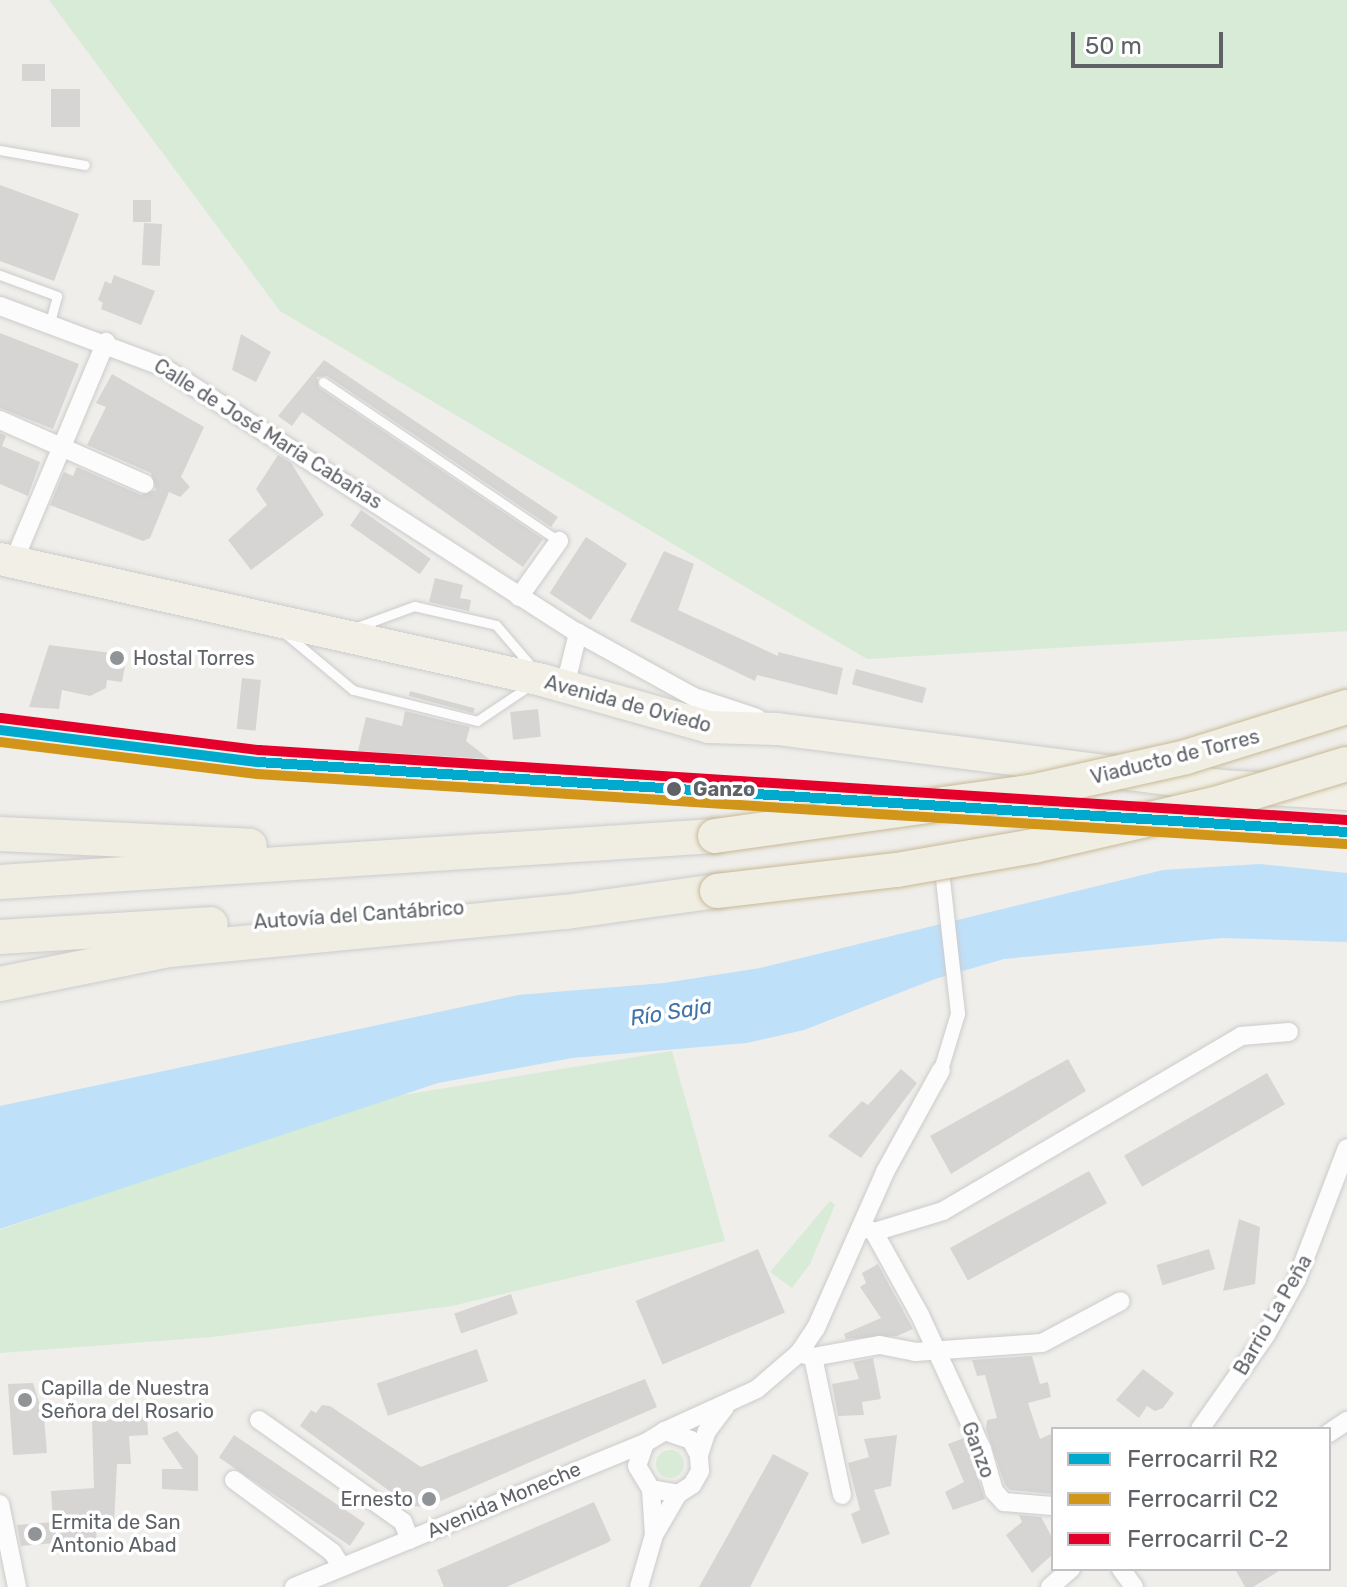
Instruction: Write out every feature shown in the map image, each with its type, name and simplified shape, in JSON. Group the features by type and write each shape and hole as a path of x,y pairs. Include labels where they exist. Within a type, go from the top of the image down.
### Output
{"highway":[{"name":"Avenida de Oviedo","path":"6,561 273,623 554,683 709,727 777,729 1221,786 1347,794"},
{"name":"Viaducto de Torres","path":"709,837 1030,792 1186,757 1347,707"},
{"path":"0,984 169,950 566,912 897,870 1034,846 1215,804 1347,764"},
{"path":"0,834 244,846 709,837"},
{"path":"0,882 709,837"},
{"name":"Autovía del Cantábrico","path":"0,937 717,891"}],"street":[{"name":"Calle de José María Cabañas","path":"0,306 106,342 195,385 578,633 694,697 777,729"},
{"name":"Avenida de Oviedo","path":"6,561 62,448 106,342"},
{"path":"0,420 145,484"},
{"path":"519,597 559,541"},
{"path":"554,683 578,633"},
{"path":"842,1495 806,1355 816,1328 867,1229 941,1070 958,1014 939,853"},
{"path":"867,1229 943,1211 1241,1036 1289,1032"},
{"name":"Barrio La Peña","path":"1201,1427 1266,1335 1290,1293 1347,1148"},
{"name":"Ganzo","path":"867,1229 920,1315 933,1351 982,1449 994,1491 1004,1502 1051,1506"},
{"path":"654,1535 646,1484 637,1466 645,1443 665,1431 725,1407 806,1355 880,1345 933,1351 1042,1343 1121,1301"},
{"path":"639,1587 654,1535 678,1494 696,1478 707,1431 725,1407"},
{"name":"Avenida Moneche","path":"259,1420 403,1522 410,1540"},
{"path":"665,1431 691,1440 699,1455"},
{"name":"Avenida Moneche","path":"294,1587 645,1443"},
{"name":"Avenida Moneche","path":"598,1461 622,1465 646,1484"},
{"path":"234,1480 332,1552 342,1567"},
{"path":"646,1484 678,1494"},
{"path":"0,1504 17,1587"},
{"path":"1050,1587 1069,1571"}],"lane":[{"path":"0,150 85,165"},
{"path":"0,275 57,296 50,323"},
{"path":"323,382 559,541"},
{"path":"273,623 353,690 477,721 505,699 554,683 496,625 414,606 335,636"}],"green space":[{"path":"49,0 1347,0 1347,631 867,659 280,311"},
{"path":"672,1051 725,1241 452,1306 212,1337 0,1353 0,1230 378,1099"},
{"path":"830,1201 835,1205 810,1264 792,1288 770,1272"},
{"path":"670,1450 680,1454 684,1464 680,1474 670,1478 660,1474 656,1464 660,1454"}],"water":[{"name":"Río Saja","path":"1260,864 1347,873 1347,942 1222,938 1004,959 935,979 804,1030 747,1043 572,1058 438,1083 0,1229 0,1106 518,995 664,983 760,968 1163,870"}],"building":[{"path":"22,64 45,64 45,81 22,81"},
{"path":"51,89 80,89 80,127 51,127"},
{"path":"0,185 79,214 54,281 0,261"},
{"path":"133,200 151,200 151,222 133,222"},
{"path":"144,223 162,224 160,266 142,265"},
{"path":"114,275 155,291 141,325 101,309 103,303 98,300 105,281 111,284"},
{"path":"0,333 79,364 53,429 0,408"},
{"path":"241,334 271,352 256,382 232,370"},
{"path":"324,360 558,517 551,527 327,376 317,377 319,388 543,539 523,567 302,412 292,426 278,416"},
{"path":"112,374 204,427 181,477 190,487 180,497 169,492 150,538 143,541 50,505 64,472 73,476 77,467 141,495 156,490 151,473 87,445 106,407 96,403"},
{"path":"0,433 6,436 2,446 40,462 28,496 0,484"},
{"path":"278,455 291,463 324,515 251,570 228,540 267,505 256,489"},
{"path":"361,510 431,559 420,574 350,526"},
{"path":"586,537 627,564 591,620 550,593"},
{"path":"664,551 694,564 678,610 778,656 778,652 843,668 837,695 757,675 755,681 630,621"},
{"path":"435,578 463,585 460,598 471,600 469,611 429,602"},
{"path":"49,645 127,655 122,682 107,680 106,688 90,696 62,690 59,709 29,707"},
{"path":"856,669 927,688 922,703 852,684"},
{"path":"242,678 261,680 256,731 237,729"},
{"path":"410,691 475,708 473,713 409,696"},
{"path":"538,709 541,737 513,740 510,712"},
{"path":"405,711 470,727 466,741 489,759 358,751 366,717 402,726"},
{"path":"1068,1059 1086,1091 951,1174 930,1136"},
{"path":"901,1069 917,1083 861,1158 828,1136 862,1101 868,1105"},
{"path":"1267,1073 1285,1104 1142,1187 1124,1156"},
{"path":"1089,1171 1107,1203 968,1280 950,1248"},
{"path":"1239,1219 1260,1227 1255,1284 1223,1291"},
{"path":"758,1249 785,1313 663,1364 636,1301"},
{"path":"1209,1249 1215,1269 1163,1285 1156,1265"},
{"path":"878,1264 913,1329 897,1336 846,1339 844,1334 881,1318 860,1287 866,1283 862,1273"},
{"path":"511,1294 518,1314 461,1333 454,1314"},
{"path":"477,1349 488,1381 388,1416 377,1384"},
{"path":"1032,1356 1040,1384 1048,1382 1051,1397 1028,1403 1040,1439 1051,1434 1051,1494 1010,1490 1005,1485 986,1429 987,1420 997,1418 985,1375 977,1376 972,1360"},
{"path":"873,1358 881,1399 862,1402 864,1415 838,1416 832,1384 859,1379 853,1362"},
{"path":"1143,1369 1174,1393 1163,1408 1155,1411 1147,1406 1139,1418 1116,1400"},
{"path":"645,1379 657,1407 427,1507 410,1506 300,1426 311,1410 316,1413 322,1405 330,1406 421,1467"},
{"path":"33,1383 44,1417 47,1453 13,1455 8,1384"},
{"path":"147,1416 148,1435 129,1436 131,1464 117,1464 114,1526 96,1527 97,1548 55,1551 55,1543 21,1546 17,1525 53,1522 51,1491 94,1488 92,1421"},
{"path":"177,1431 198,1456 198,1491 162,1489 162,1469 183,1469 162,1438"},
{"path":"234,1435 365,1523 350,1546 219,1457"},
{"path":"897,1435 891,1486 874,1490 890,1534 862,1544 851,1514 860,1510 848,1463 869,1457 864,1439"},
{"path":"964,1438 985,1499 953,1510 945,1492 964,1482 948,1444"},
{"path":"773,1454 809,1473 750,1587 699,1587"},
{"path":"594,1502 611,1540 607,1543 506,1587 444,1587 437,1570"},
{"path":"1019,1515 1041,1517 1051,1535 1051,1556 1032,1573 1006,1535 1022,1522"},
{"path":"1236,1571 1279,1571 1253,1587 1245,1587"}],"rail line":[{"name":"C-2","path":"1,718 259,750 1347,820"},
{"name":"R2","path":"0,730 258,762 1347,832"},
{"name":"C2","path":"0,742 257,774 1346,844"}],"place":[{"name":"Hostal Torres","path":"117,658"},
{"name":"Ganzo","path":"674,789"},
{"name":"Capilla de Nuestra Señora del Rosario","path":"25,1400"},
{"name":"Ernesto","path":"429,1499"},
{"name":"Ermita de San Antonio Abad","path":"35,1534"}]}
